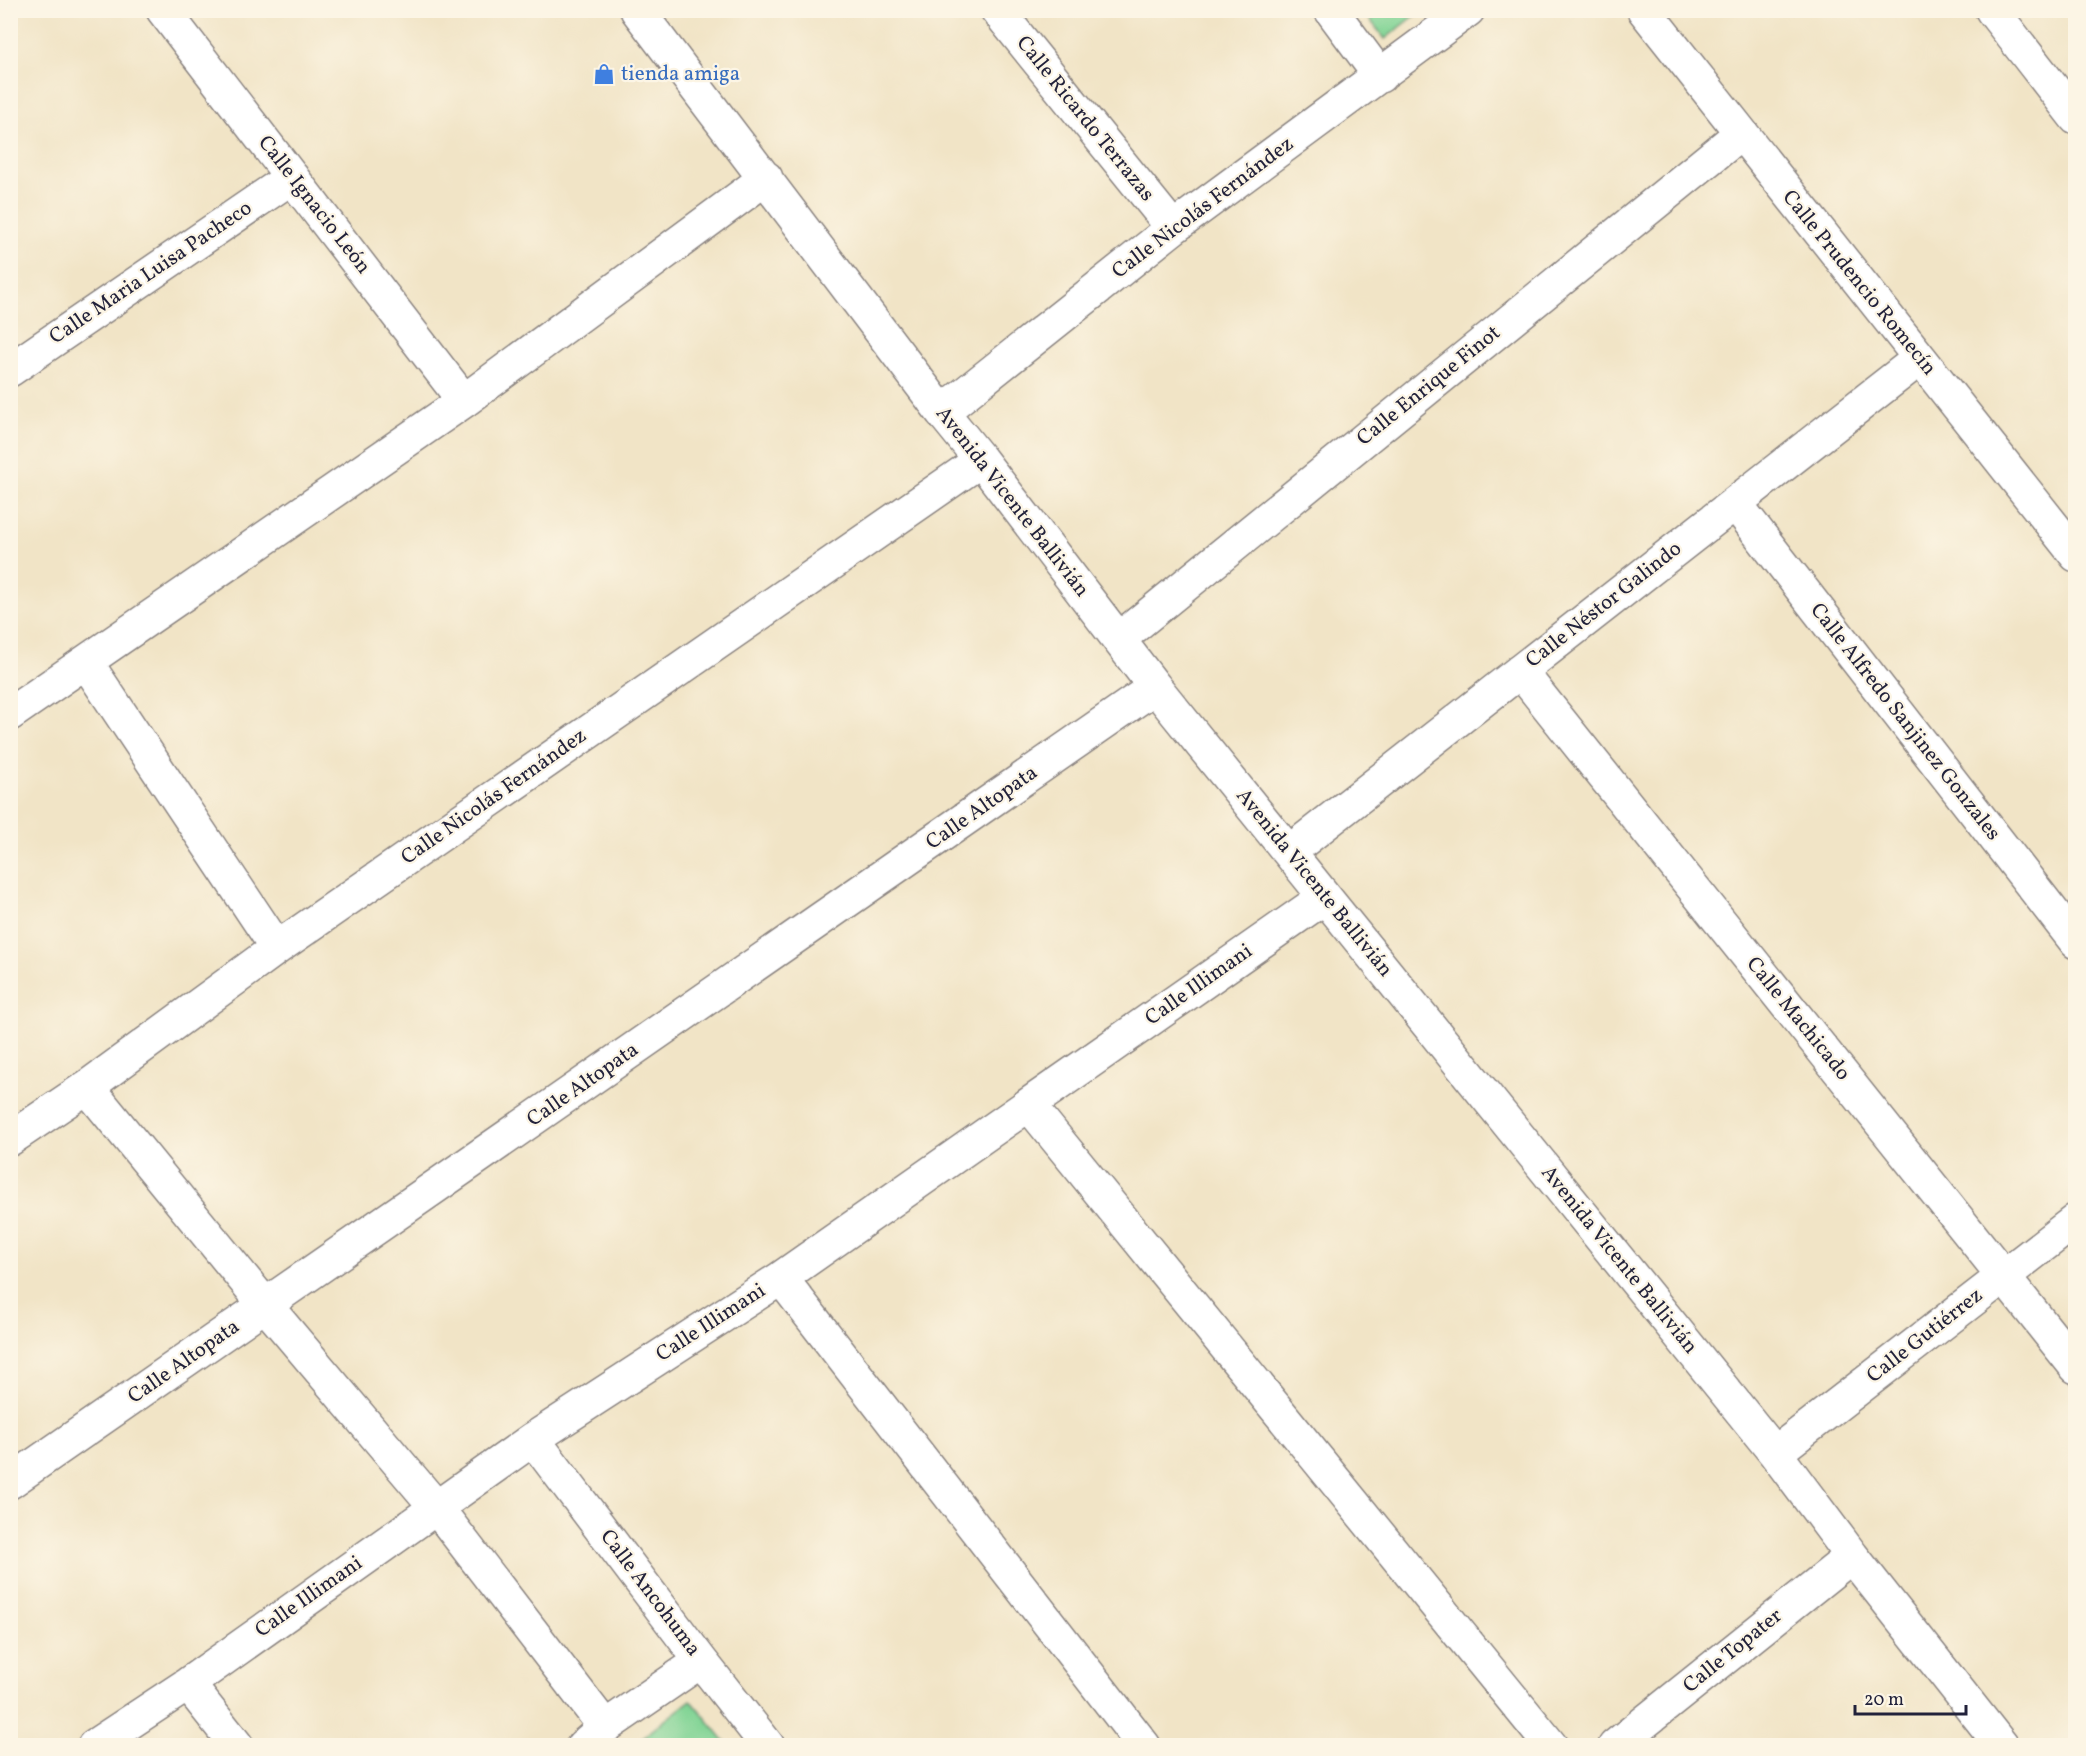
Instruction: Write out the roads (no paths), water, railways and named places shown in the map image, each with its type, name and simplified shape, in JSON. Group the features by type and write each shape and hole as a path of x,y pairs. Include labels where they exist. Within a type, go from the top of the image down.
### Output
{"street":[{"name":"Calle Ignacio León","path":"162,10 464,401"},
{"name":"Avenida Vicente Ballivián","path":"637,10 942,412 1155,687 1775,1453 1852,1556 2002,1746"},
{"name":"Calle Ricardo Terrazas","path":"997,10 1173,228"},
{"path":"1331,10 1380,76"},
{"name":"Calle Nicolás Fernández","path":"942,412 1173,228 1468,10"},
{"name":"Calle Prudencio Romecín","path":"1644,10 2076,555"},
{"path":"1992,10 2076,118"},
{"name":"Calle Enrique Finot","path":"1119,639 1740,134"},
{"name":"Calle Maria Luisa Pacheco","path":"10,370 292,177"},
{"path":"10,714 464,401 766,178"},
{"name":"Calle Néstor Galindo","path":"1289,852 1919,359"},
{"name":"Calle Nicolás Fernández","path":"10,1138 87,1087 277,948 981,460"},
{"name":"Calle Alfredo Sanjinez Gonzales","path":"1735,503 2076,942"},
{"path":"86,663 277,948"},
{"name":"Calle Machicado","path":"1520,671 2076,1367"},
{"name":"Calle Altopata","path":"10,1482 1155,687"},
{"name":"Calle Illimani","path":"94,1746 188,1683 533,1439 781,1278 1325,897"},
{"path":"87,1087 266,1306 436,1507 594,1736 701,1661"},
{"path":"1029,1105 1551,1746"},
{"name":"Calle Gutiérrez","path":"1775,1453 2076,1220"},
{"path":"781,1278 1144,1746"},
{"name":"Calle Ancohuma","path":"533,1439 768,1746"},
{"name":"Calle Topater","path":"1615,1746 1852,1556"},
{"path":"188,1683 237,1746"}],"place":[{"name":"tienda amiga","path":"604,74"}]}
